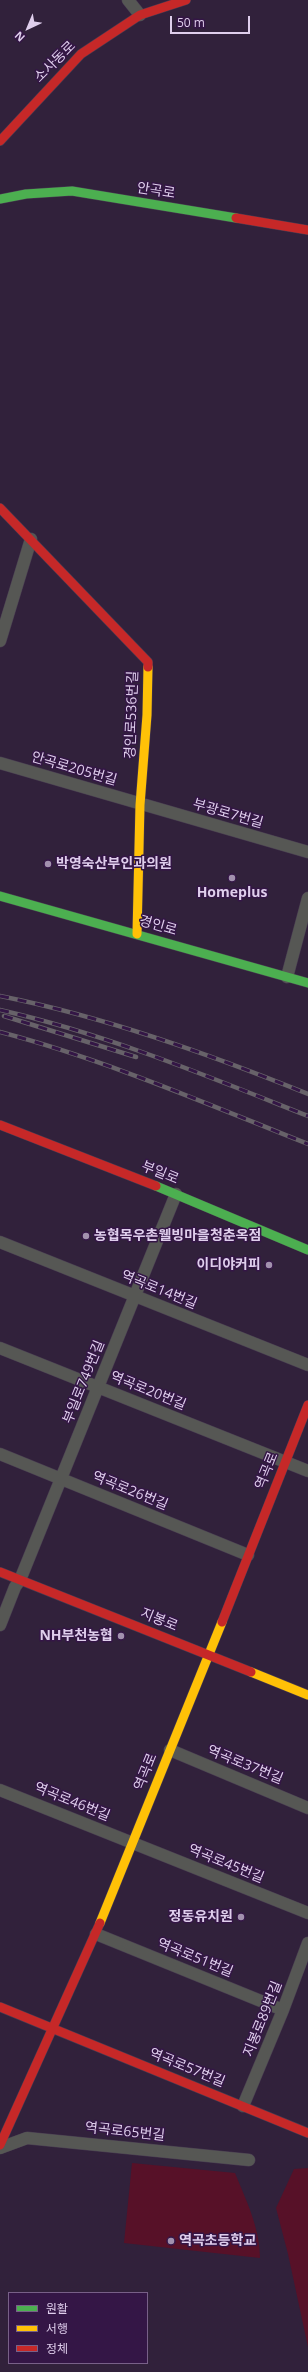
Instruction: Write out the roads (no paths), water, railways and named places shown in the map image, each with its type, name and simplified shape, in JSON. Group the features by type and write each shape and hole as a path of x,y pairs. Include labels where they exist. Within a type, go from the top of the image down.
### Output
{"street":[{"path":"128,0 140,15"},
{"name":"소사동로","path":"0,141 81,54 140,15 186,0"},
{"name":"안곡로","path":"0,198 26,194 72,191 308,230"},
{"name":"경인로536번길","path":"0,508 148,662 147,715 140,804 137,934"},
{"path":"0,641 31,539"},
{"name":"안곡로205번길","path":"0,763 140,804"},
{"name":"부광로7번길","path":"140,804 308,852"},
{"name":"경인로","path":"0,896 308,983"},
{"path":"287,977 308,898"},
{"name":"부일로","path":"0,1125 176,1194 308,1250"},
{"name":"부일로749번길","path":"0,1625 15,1587 20,1580 176,1194"},
{"name":"역곡로14번길","path":"0,1242 308,1365"},
{"name":"역곡로20번길","path":"0,1348 308,1471"},
{"name":"역곡로","path":"0,2145 55,2029 96,1934 308,1405"},
{"name":"역곡로26번길","path":"0,1454 248,1555"},
{"name":"지봉로","path":"0,1572 308,1695"},
{"name":"역곡로37번길","path":"170,1750 308,1808"},
{"name":"역곡로46번길","path":"0,1790 133,1842"},
{"name":"역곡로45번길","path":"133,1842 308,1913"},
{"name":"역곡로51번길","path":"96,1934 283,2010"},
{"name":"지봉로89번길","path":"244,2106 283,2010 308,1943"},
{"name":"역곡로57번길","path":"0,2007 308,2133"},
{"name":"역곡로65번길","path":"0,2148 27,2138 249,2160"}],"railway":[{"path":"0,996 78,1015 156,1038 195,1051 308,1094"},
{"path":"0,1010 79,1031 156,1057 308,1116"},
{"path":"4,1016 136,1057"},
{"path":"0,1032 40,1043 117,1069 308,1144"}],"place":[{"name":"박영숙산부인과의원","path":"48,864"},
{"name":"Homeplus","path":"232,878"},
{"name":"농협목우촌웰빙마을청춘옥점","path":"86,1236"},
{"name":"이디야커피","path":"269,1265"},
{"name":"NH부천농협","path":"121,1636"},
{"name":"정동유치원","path":"241,1917"},
{"name":"역곡초등학교","path":"171,2241"}]}
